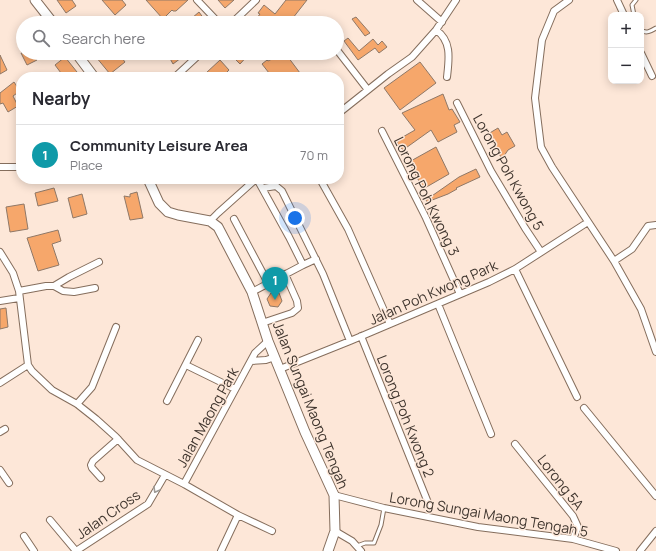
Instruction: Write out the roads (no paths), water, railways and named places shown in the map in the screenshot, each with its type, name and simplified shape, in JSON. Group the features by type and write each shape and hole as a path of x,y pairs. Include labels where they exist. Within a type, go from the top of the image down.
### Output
{"street":[{"path":"35,0 48,16"},
{"path":"198,0 213,16"},
{"path":"239,16 256,0"},
{"path":"417,0 442,22"},
{"path":"344,109 412,57 436,30 456,0"},
{"path":"569,0 554,11 542,40 535,98 541,147 552,167 614,261 641,308 656,349"},
{"path":"617,0 623,12"},
{"path":"436,30 443,35 448,45 449,62 447,77"},
{"path":"344,59 368,90"},
{"path":"644,59 652,76"},
{"path":"81,60 90,72"},
{"path":"180,72 193,60"},
{"name":"Lorong Poh Kwong 5","path":"457,104 491,171 541,252"},
{"name":"Lorong Poh Kwong 3","path":"382,131 426,218 460,294"},
{"path":"0,167 16,167"},
{"path":"150,184 158,203 168,212 210,221 251,184"},
{"path":"260,184 303,265"},
{"path":"323,184 348,229 390,324"},
{"path":"263,188 276,186 282,191 323,274 350,341"},
{"path":"234,219 268,283"},
{"name":"Jalan Sungai Maong Tengah","path":"210,221 218,227 252,292 268,341 305,432 334,495 335,531 328,551"},
{"name":"Jalan Poh Kwong Park","path":"280,368 350,341 489,282 515,268 588,222"},
{"path":"614,261 632,248 648,226 656,225"},
{"path":"0,252 13,273 19,295 28,365 32,371 52,390 77,404 96,419 118,439 137,460 184,484 238,515 272,531"},
{"path":"252,292 316,259"},
{"path":"54,286 68,277 99,262"},
{"path":"515,268 577,398"},
{"path":"262,323 292,313 298,308 297,301 285,274"},
{"path":"0,301 46,286 54,286 63,291 74,292 94,288"},
{"path":"438,304 491,434"},
{"path":"77,404 92,387 116,327"},
{"name":"Lorong Poh Kwong 2","path":"361,336 429,505"},
{"path":"167,401 198,340"},
{"name":"Jalan Maong Park","path":"184,484 255,353 268,341"},
{"name":"Jalan Maong Park","path":"251,361 266,360 275,357"},
{"path":"0,383 28,365"},
{"path":"186,365 235,389"},
{"path":"584,408 656,496"},
{"path":"101,478 91,465 93,461 118,439"},
{"name":"Lorong 5A","path":"515,444 573,516 578,527 573,539"},
{"path":"0,470 9,483"},
{"name":"Jalan Cross","path":"76,551 148,504 165,475"},
{"name":"Lorong Sungai Maong Tengah 5","path":"334,495 384,508 478,527 573,539 616,551"},
{"path":"221,551 238,515"},
{"path":"50,520 76,551"},
{"path":"335,531 344,535 361,551"},
{"path":"640,551 656,531"},
{"path":"24,536 34,551"}],"lane":[{"path":"633,12 632,5 636,0"},
{"path":"644,32 656,28"},
{"path":"356,546 365,543 374,543 381,525 384,508"}],"place":[{"name":"Community Leisure Area","path":"275,300"}]}
